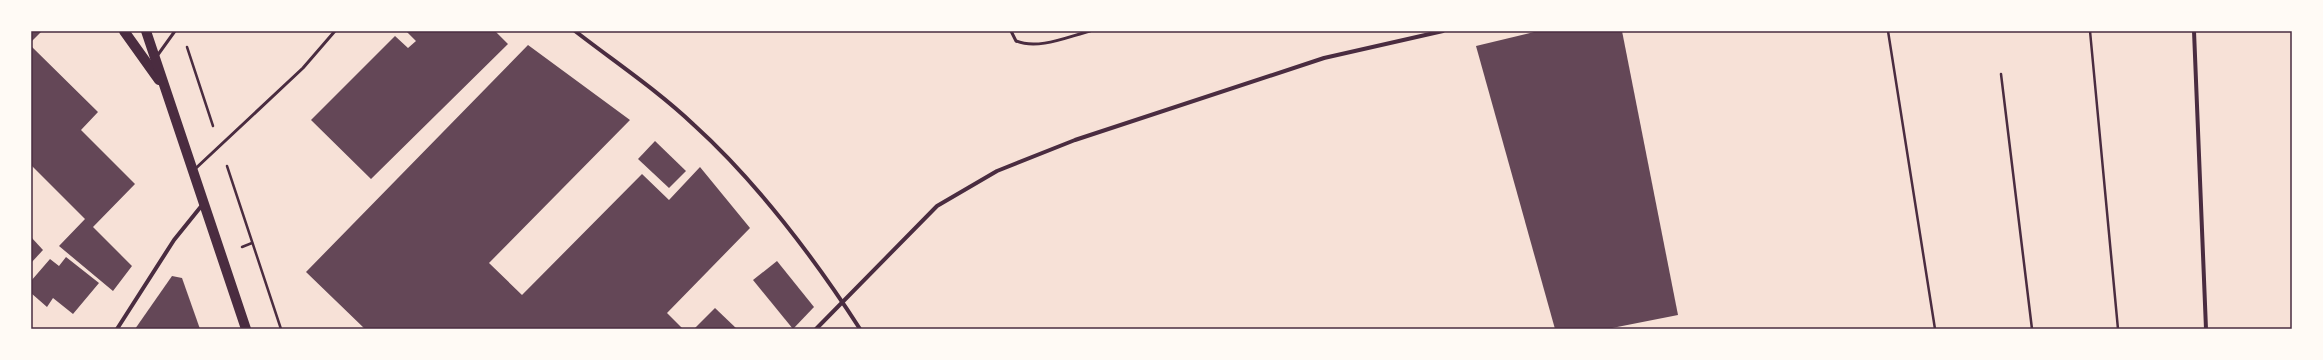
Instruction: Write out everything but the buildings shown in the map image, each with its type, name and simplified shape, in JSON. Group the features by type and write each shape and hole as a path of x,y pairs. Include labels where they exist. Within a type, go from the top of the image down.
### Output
{"main road":[{"path":"124,31 165,90"},
{"path":"146,31 246,329"}],"street":[{"path":"576,32 584,31"},
{"path":"816,329 937,206 997,171 1097,133 1324,58 1443,31"},
{"path":"2194,31 2206,329"},
{"path":"576,32 662,97 724,153 790,232 842,301 860,329"},
{"path":"117,329 174,240 203,204"}],"lane":[{"path":"155,59 175,31"},
{"path":"192,171 303,68 335,31"},
{"path":"1011,31 1016,41 1025,45 1057,40 1090,31"}],"path":[{"path":"1888,31 1935,329"},
{"path":"2090,31 2118,329"},
{"path":"2001,74 2032,329"},
{"path":"252,243 281,329"}]}
